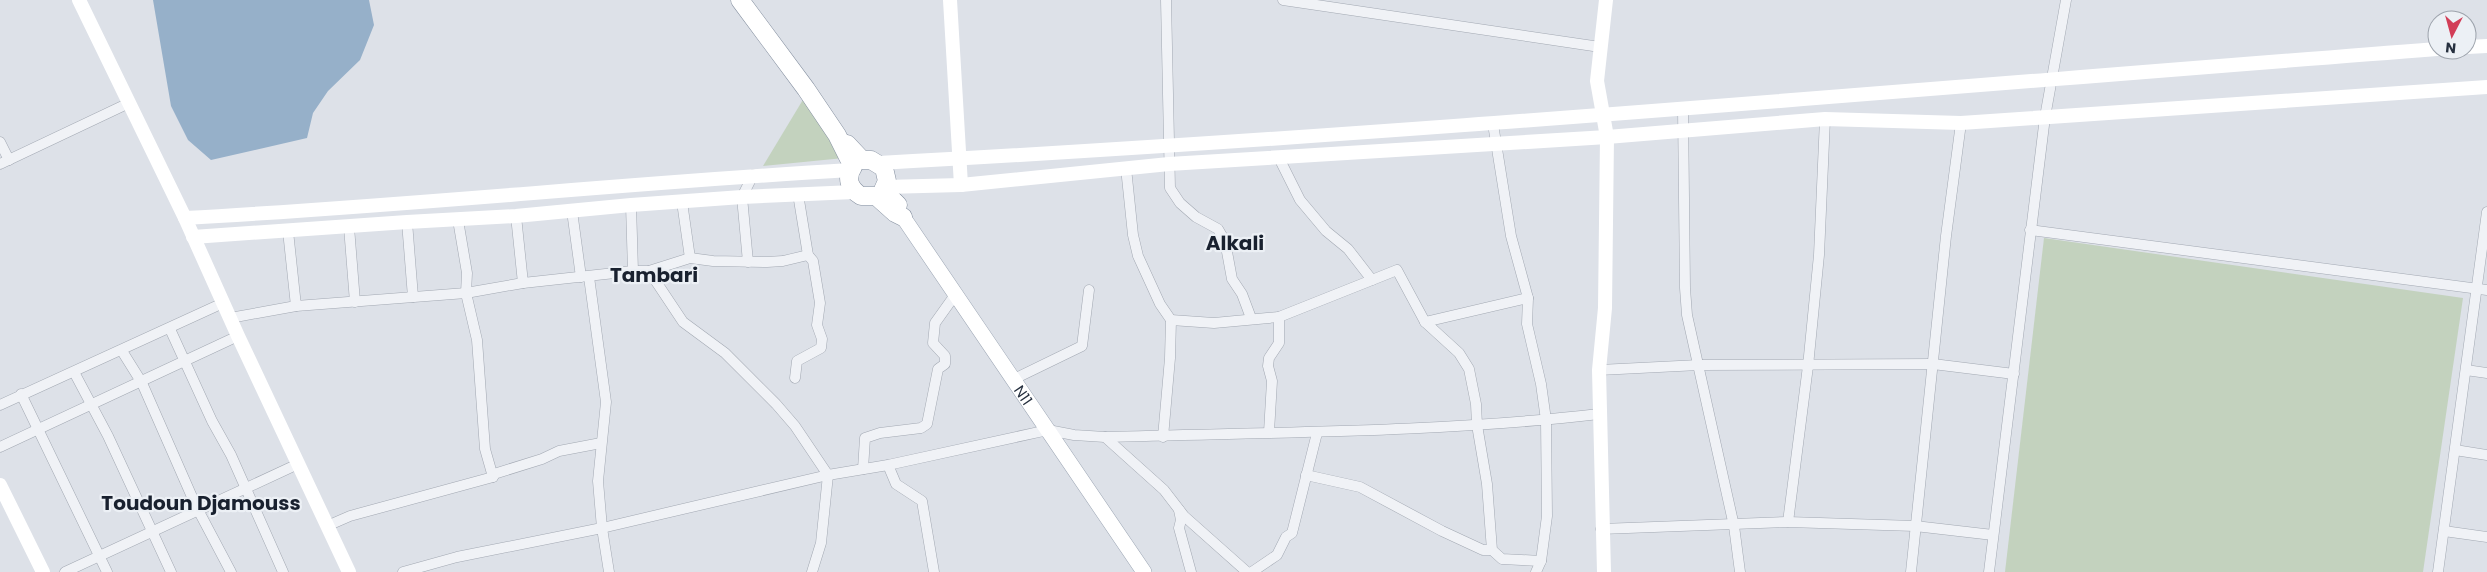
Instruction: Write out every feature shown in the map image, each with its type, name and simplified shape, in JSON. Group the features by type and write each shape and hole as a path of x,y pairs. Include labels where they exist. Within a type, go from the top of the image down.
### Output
{"highway":[{"path":"740,0 837,135 855,166"},
{"path":"881,191 861,196 854,192 849,182 855,166 871,160 880,163 886,174 881,191 895,213 903,218"}],"main road":[{"name":"N11","path":"903,218 1014,378 1144,572"}],"street":[{"path":"79,0 185,218 238,336 349,572"},
{"path":"950,0 961,157 961,185"},
{"path":"1166,0 1169,164 1172,193 1196,217 1218,229 1225,241 1232,279 1242,294 1251,318"},
{"path":"1284,0 1600,47"},
{"path":"1604,572 1601,529 1599,370 1605,308 1607,137 1596,81 1606,0"},
{"path":"1989,572 2045,116 2066,0"},
{"path":"880,163 961,157 1170,147 1494,124 2427,51"},
{"path":"881,191 1169,164 1607,137 1825,119 1961,122 2487,88"},
{"path":"0,142 4,162 128,102"},
{"path":"1683,108 1687,315 1734,526 1740,572"},
{"path":"1788,522 1808,366 1819,255 1825,119"},
{"path":"1911,572 1914,526 1922,482 1932,364 1961,122"},
{"path":"1494,124 1511,236 1528,298 1528,324 1542,384 1546,420 1547,516 1541,561 1536,572"},
{"path":"1279,158 1300,200 1326,231 1348,249 1372,280"},
{"path":"185,218 302,211 855,166"},
{"path":"1126,168 1133,235 1138,256 1160,304 1171,320 1170,358 1162,437"},
{"path":"748,262 742,197 753,175"},
{"path":"193,237 516,216 742,197 854,192"},
{"path":"795,378 797,360 820,348 822,339 817,325 820,303 813,261 808,255 798,194"},
{"path":"682,202 690,258"},
{"path":"631,205 633,271"},
{"path":"572,211 606,402 598,481 602,528 609,572"},
{"path":"2438,572 2466,370 2482,289 2487,212"},
{"path":"516,216 523,283"},
{"path":"458,220 467,273 466,292 477,340 485,449 493,477"},
{"path":"407,222 413,297"},
{"path":"349,227 355,302"},
{"path":"2030,230 2482,289"},
{"path":"288,232 296,306"},
{"path":"230,318 296,306 466,292 523,283 633,271 649,271 690,258 748,262 783,261 808,255"},
{"path":"1171,320 1214,323 1251,318 1279,317 1397,270 1425,322 1452,345 1465,361 1476,404 1477,425 1487,484 1492,550"},
{"path":"649,271 683,322 725,353 776,404 794,426 828,475 821,543 812,572"},
{"path":"1014,378 1082,346 1088,290"},
{"path":"863,469 865,438 880,433 921,428 926,424 938,369 946,364 945,356 933,344 935,323 955,295"},
{"path":"1425,322 1528,298"},
{"path":"0,405 20,394 122,351 223,303"},
{"path":"1268,432 1272,382 1268,366 1269,358 1279,342 1279,317"},
{"path":"170,329 246,488 283,572"},
{"path":"0,447 92,403 142,383 238,336"},
{"path":"122,351 142,383 200,510 231,572"},
{"path":"1599,370 1699,365 1932,364 2014,374"},
{"path":"2466,370 2487,373"},
{"path":"74,372 92,403 170,572"},
{"path":"20,394 107,572"},
{"path":"403,572 457,557 602,528 828,475 888,465 1048,430 1074,435 1105,437 1162,437 1268,432 1317,433 1477,425 1600,414"},
{"path":"1252,572 1277,555 1286,537 1292,533 1317,433"},
{"path":"1105,437 1164,490 1184,516 1247,572"},
{"path":"327,526 350,516 493,477 494,474 542,459 559,451 601,443"},
{"path":"2455,450 2487,455"},
{"path":"65,572 298,464"},
{"path":"888,465 896,484 922,501 934,572"},
{"path":"1306,475 1360,486 1442,531 1483,550 1492,550 1502,559 1541,561"},
{"path":"0,485 43,572"},
{"path":"1179,508 1181,520 1179,528 1191,572"},
{"path":"1601,529 1734,526 1788,522 1914,526 1993,535"},
{"path":"2444,531 2487,536"}],"green space":[{"path":"804,98 844,158 763,166"},
{"path":"2044,238 2463,298 2423,572 2005,572"}],"water":[{"path":"153,0 369,0 374,25 360,60 328,91 313,113 307,138 211,160 188,140 171,106"}],"district":[{"name":"Alkali","path":"1235,243"},
{"name":"Tambari","path":"654,275"},
{"name":"Toudoun Djamouss","path":"201,503"}]}
